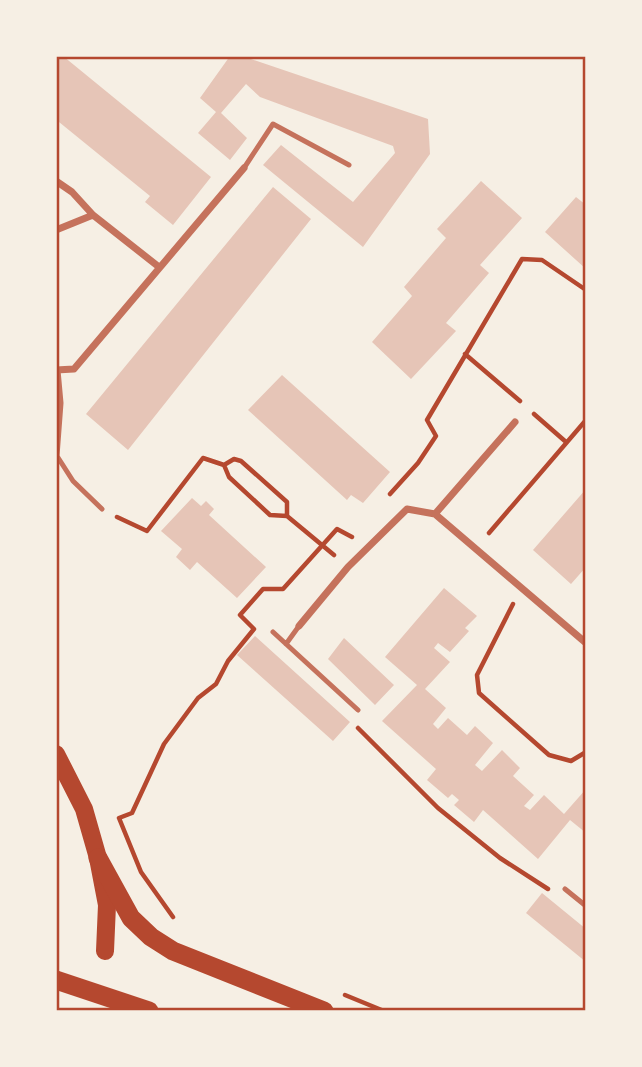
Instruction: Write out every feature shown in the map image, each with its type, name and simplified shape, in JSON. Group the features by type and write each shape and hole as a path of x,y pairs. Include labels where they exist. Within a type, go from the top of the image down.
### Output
{"highway":[{"path":"98,858 131,918 150,937 173,951 324,1011"},
{"path":"56,980 149,1011"}],"main road":[{"path":"56,754 84,809 98,858 107,905 105,951"}],"street":[{"path":"57,370 74,369 244,168"},
{"path":"56,181 72,192 93,215 159,267"},
{"path":"56,230 93,215"},
{"path":"435,514 515,422"},
{"path":"299,626 348,566 407,509 435,514 586,643"}],"lane":[{"path":"244,168 273,124 349,165"},
{"path":"57,370 61,403 57,456 73,481 102,509"},
{"path":"286,644 299,626"},
{"path":"273,632 358,710"},
{"path":"565,889 586,906"}],"path":[{"path":"384,500 418,463 436,436 428,419 522,259 542,260 586,290"},
{"path":"465,354 566,442"},
{"path":"476,547 586,419"},
{"path":"102,509 147,531 203,458 224,466 229,477 270,515 287,516 348,566"},
{"path":"224,466 234,459 241,461 287,502 287,516"},
{"path":"181,925 168,912 141,872 119,818 132,813 164,744 198,698 216,684 228,661 254,629 240,615 263,589 283,589 324,547 337,529 351,537 360,528"},
{"path":"522,588 477,675 479,693 549,755 571,761 586,752"},
{"path":"358,710 358,731 438,808 500,858 547,889 565,889"},
{"path":"340,993 384,1011"}],"building":[{"path":"63,56 211,177 173,225 145,202 150,196 59,122 56,125 56,59"},
{"path":"230,56 242,56 428,119 430,154 363,247 263,165 281,145 353,202 395,153 393,146 260,97 246,84 221,113 247,138 230,160 198,133 216,112 200,98"},
{"path":"481,181 522,218 480,265 489,273 446,323 456,331 411,379 372,342 412,296 404,287 446,238 437,229"},
{"path":"273,187 311,219 128,450 86,414"},
{"path":"576,197 586,205 586,269 545,232"},
{"path":"282,375 390,472 363,503 351,495 347,500 248,410"},
{"path":"586,489 586,567 571,584 533,550"},
{"path":"192,498 201,506 206,501 214,509 209,515 266,567 237,598 197,562 190,570 176,557 182,549 161,531"},
{"path":"444,588 477,616 465,628 469,631 450,652 438,643 434,648 450,662 425,689 446,708 433,724 438,729 448,718 467,735 475,726 493,743 475,765 482,771 502,750 520,768 513,776 534,795 524,806 530,810 544,795 564,814 586,789 586,833 570,820 538,859 483,810 474,822 454,805 459,800 452,794 448,798 427,780 436,769 382,721 417,685 385,657"},
{"path":"255,636 350,722 333,741 237,655"},
{"path":"344,638 394,685 375,705 328,659"},
{"path":"542,893 586,929 586,962 526,913"}]}
